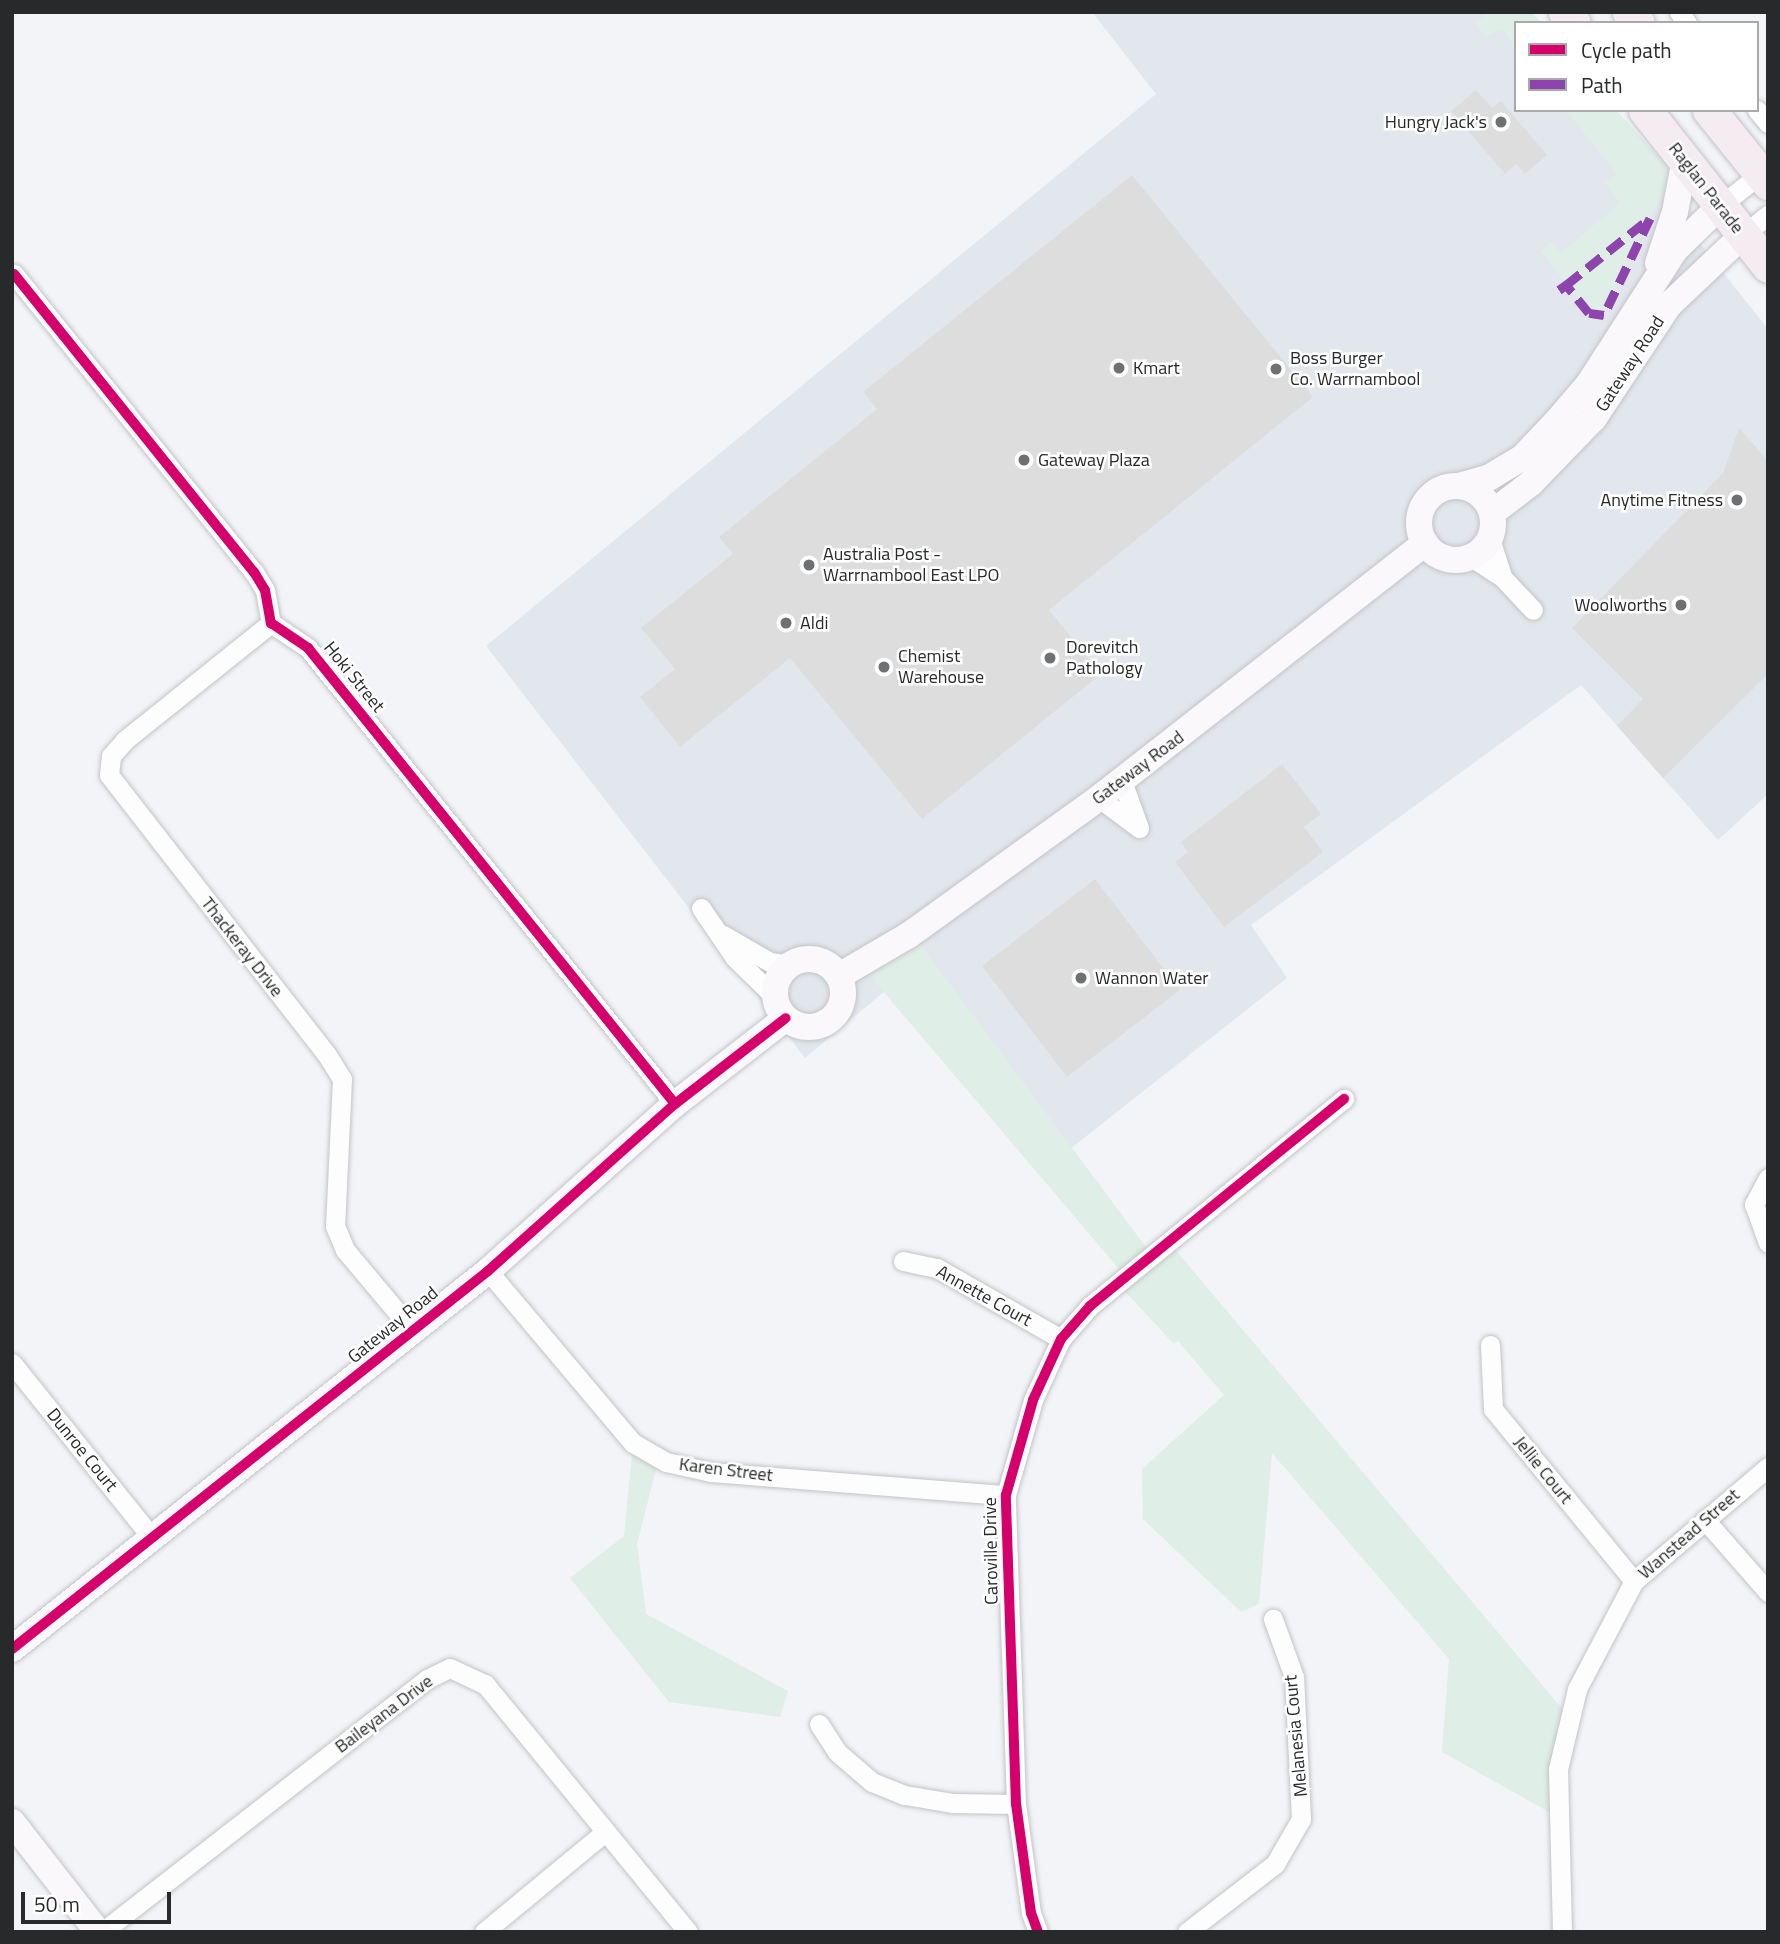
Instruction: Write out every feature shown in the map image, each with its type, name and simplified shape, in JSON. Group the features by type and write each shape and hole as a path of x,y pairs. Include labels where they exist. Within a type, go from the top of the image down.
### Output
{"highway":[{"name":"Raglan Parade","path":"1647,112 1720,206 1755,225 1768,266"},
{"path":"1711,112 1764,178"}],"street":[{"name":"Gateway Road","path":"1650,285 1675,212 1685,159"},
{"name":"Gateway Road","path":"1459,486 1490,477 1523,457 1588,385 1675,250 1720,206 1764,178"},
{"name":"Gateway Road","path":"1491,526 1594,418 1670,305 1755,225"},
{"path":"14,274 254,572 265,590 271,623"},
{"path":"1502,577 1485,500 1459,486 1435,492 1427,500 1419,521 1425,543 1446,558 1471,557 1502,577 1533,610"},
{"path":"1471,557 1491,526"},
{"name":"Gateway Road","path":"839,976 909,935 1099,798 1425,543"},
{"name":"Hoki Street","path":"271,623 308,648 675,1104"},
{"name":"Thackeray Drive","path":"271,623 125,740 111,756 109,775 327,1055 342,1079 335,1226 345,1250 413,1331"},
{"path":"1099,798 1139,828 1122,781"},
{"path":"701,908 716,931 781,1007 803,1026 830,1020 841,1004 839,976 821,960 804,959 789,965 778,979 781,1007"},
{"path":"716,931 770,962 789,965"},
{"name":"Gateway Road","path":"12,1649 488,1271 781,1007"},
{"name":"Caroville Drive","path":"1038,1932 1031,1913 1016,1804 1006,1495 1033,1400 1061,1339 1142,1261 1344,1099"},
{"path":"1768,1178 1754,1204 1768,1243"},
{"name":"Annette Court","path":"904,1261 937,1268 1061,1339"},
{"name":"Karen Street","path":"488,1271 633,1443 666,1462 711,1472 1006,1495"},
{"name":"Jellie Court","path":"1490,1345 1493,1409 1634,1581"},
{"name":"Dunroe Court","path":"12,1363 152,1538"},
{"name":"Wanstead Street","path":"1562,1932 1558,1769 1577,1689 1634,1581 1768,1466"},
{"path":"1705,1520 1768,1592"},
{"name":"Melanesia Court","path":"1187,1932 1275,1864 1301,1819 1294,1677 1273,1619"},
{"name":"Baileyana Drive","path":"100,1932 427,1679 450,1668 485,1684 688,1932"},
{"path":"819,1724 837,1752 872,1782 905,1796 953,1803 1016,1804"},
{"path":"12,1822 100,1932"},
{"path":"484,1932 605,1832"}],"shaded area":[{"path":"1092,12 1517,12 1517,21 1514,21 1514,112 1596,112 1768,329 1768,794 1718,840 1581,685 1251,925 1287,978 1070,1149 917,964 805,1058 486,646 1156,94"},
{"path":"1487,12 1531,12 1540,21 1514,21 1514,44 1504,32 1499,30 1486,37 1476,25"},
{"path":"1568,112 1618,112 1668,167 1669,186 1638,236 1603,315 1589,313 1541,251 1551,242 1561,253 1620,203 1605,183 1617,174"},
{"path":"912,933 1151,1254 1168,1241 1570,1718 1558,1817 1442,1752 1449,1659 1272,1453 1259,1604 1241,1612 1143,1519 1142,1469 1224,1395 1178,1341 1174,1344 1117,1283 1125,1276 860,964"},
{"path":"633,1443 659,1458 637,1544 646,1614 788,1691 780,1717 669,1702 570,1578 624,1536"}],"building":[{"path":"1476,90 1492,108 1501,101 1547,155 1525,174 1516,164 1505,174 1451,111"},
{"name":"Gateway Plaza","path":"1132,175 1313,397 1049,610 1101,674 922,819 790,658 680,747 640,697 675,669 641,628 733,554 719,537 877,409 863,392"},
{"name":"Woolworths","path":"1739,428 1768,461 1768,674 1663,778 1617,726 1643,699 1572,628 1723,473"},
{"path":"1282,764 1321,814 1304,827 1323,852 1224,927 1175,862 1188,852 1181,842"},
{"name":"Wannon Water","path":"1095,879 1180,990 1067,1077 982,966"}],"marked path":[{"path":"1559,290 1650,218 1604,315 1589,313 1566,285"}],"cycle path":[{"path":"14,274 254,572 265,590 271,623 308,648 675,1104"},
{"path":"12,1649 488,1271 675,1104 786,1018"},
{"path":"1038,1932 1031,1913 1016,1804 1006,1495 1033,1400 1061,1339 1090,1306 1344,1099"}],"place":[{"name":"Hungry Jack's","path":"1501,122"},
{"name":"Kmart","path":"1119,368"},
{"name":"Boss Burger Co. Warrnambool","path":"1276,369"},
{"name":"Gateway Plaza","path":"1024,460"},
{"name":"Anytime Fitness","path":"1737,500"},
{"name":"Australia Post - Warrnambool East LPO","path":"809,565"},
{"name":"Woolworths","path":"1681,605"},
{"name":"Aldi","path":"786,623"},
{"name":"Dorevitch Pathology","path":"1050,658"},
{"name":"Chemist Warehouse","path":"884,667"},
{"name":"Wannon Water","path":"1081,978"}]}
